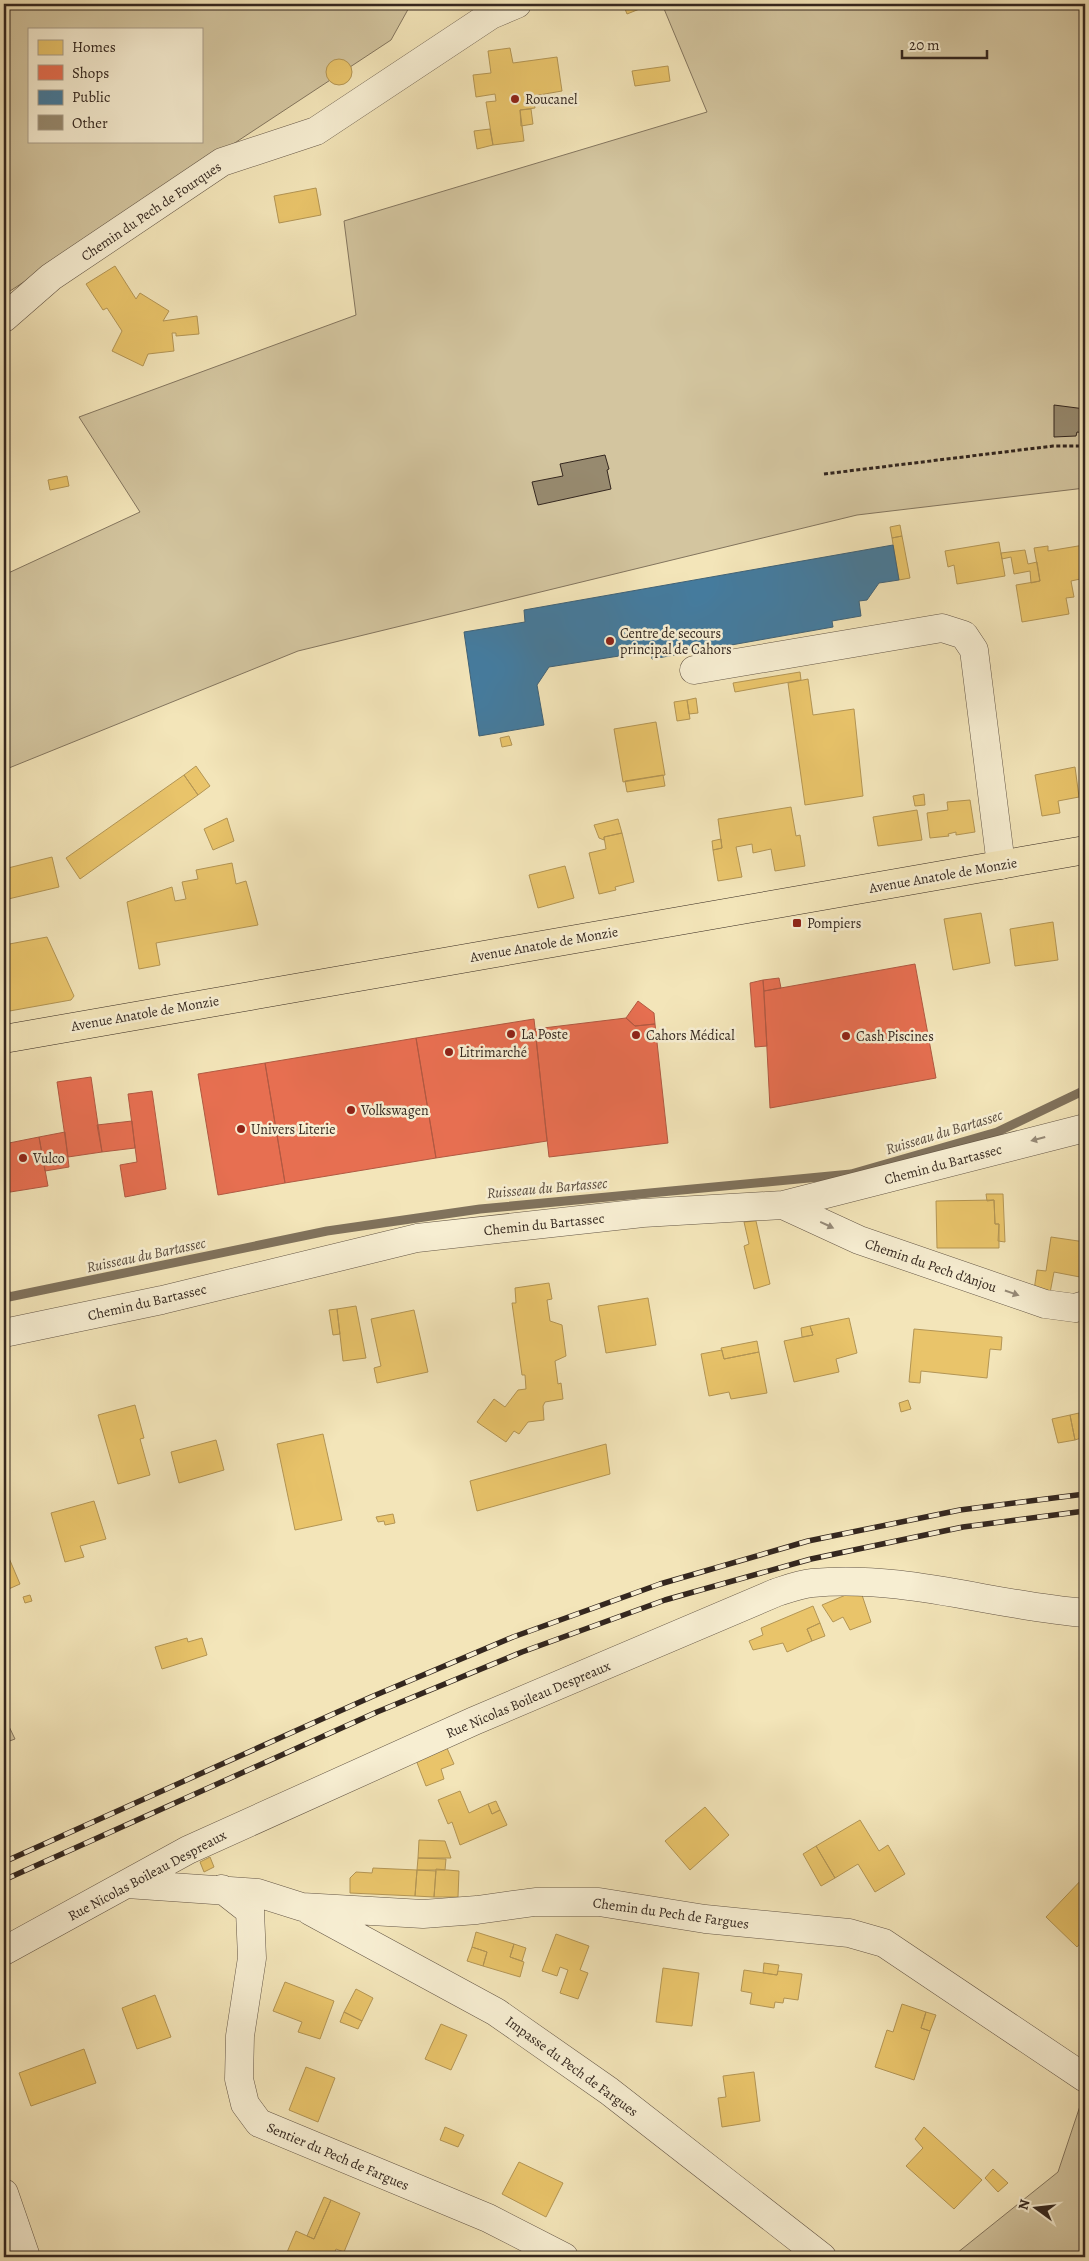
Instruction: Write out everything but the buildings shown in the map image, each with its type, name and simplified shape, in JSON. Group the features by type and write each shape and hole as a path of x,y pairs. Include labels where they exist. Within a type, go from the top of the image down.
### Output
{"main road":[{"name":"Avenue Anatole de Monzie","path":"4,1039 727,911 1085,850"}],"street":[{"name":"Chemin du Pech de Fourques","path":"4,318 51,277 222,162 316,131 491,15 517,4"},
{"path":"694,670 942,628 964,635 974,650 1001,865"},
{"name":"Chemin du Bartassec","path":"4,1333 162,1300 417,1238 643,1213 783,1205 1085,1128"},
{"name":"Chemin du Pech d'Anjou","path":"783,1205 859,1240 1045,1304 1075,1308 1085,1305"},
{"name":"Rue Nicolas Boileau Despreaux","path":"4,1951 188,1850 474,1721 776,1593 811,1583 865,1582 954,1592 1085,1613"},
{"name":"Chemin du Pech de Fargues","path":"127,1884 222,1889 258,1893 302,1907 423,1914 477,1910 535,1902 599,1902 705,1919 849,1933 884,1943 1085,2078"},
{"name":"Sentier du Pech de Fargues","path":"222,1889 250,1912 252,1958 240,2036 239,2079 245,2104 259,2123 488,2218 564,2257"},
{"name":"Impasse du Pech de Fargues","path":"302,1907 496,2012 609,2091 792,2248 822,2257"},
{"path":"4,2193 26,2257"}],"path":[{"path":"824,474 1053,446 1085,446"}],"shaded area":[{"path":"4,4 411,4 391,40 4,295"},
{"path":"662,4 1085,4 1085,488 857,515 298,651 4,770 4,575 140,512 79,417 356,315 344,221 707,112"},
{"path":"4,1716 15,1739 4,1743"},
{"path":"1085,2091 1085,2257 952,2257 1058,2172"}],"waterway":[{"name":"Ruisseau du Bartassec","path":"4,1298 327,1231 480,1209 851,1174 997,1132 1085,1090"}],"railway":[{"path":"4,1862 371,1697 513,1637 660,1584 808,1541 960,1510 1085,1494"},
{"path":"4,1880 377,1712 522,1652 665,1600 811,1559 963,1527 1085,1511"}],"place":[{"name":"Roucanel","path":"515,99"},
{"name":"Centre de secours principal de Cahors","path":"610,641"},
{"name":"Pompiers","path":"797,923"},
{"name":"La Poste","path":"511,1034"},
{"name":"Cahors Médical","path":"636,1035"},
{"name":"Cash Piscines","path":"846,1036"},
{"name":"Litrimarché","path":"449,1052"},
{"name":"Volkswagen","path":"351,1110"},
{"name":"Univers Literie","path":"241,1129"},
{"name":"Vulco","path":"23,1158"}]}
